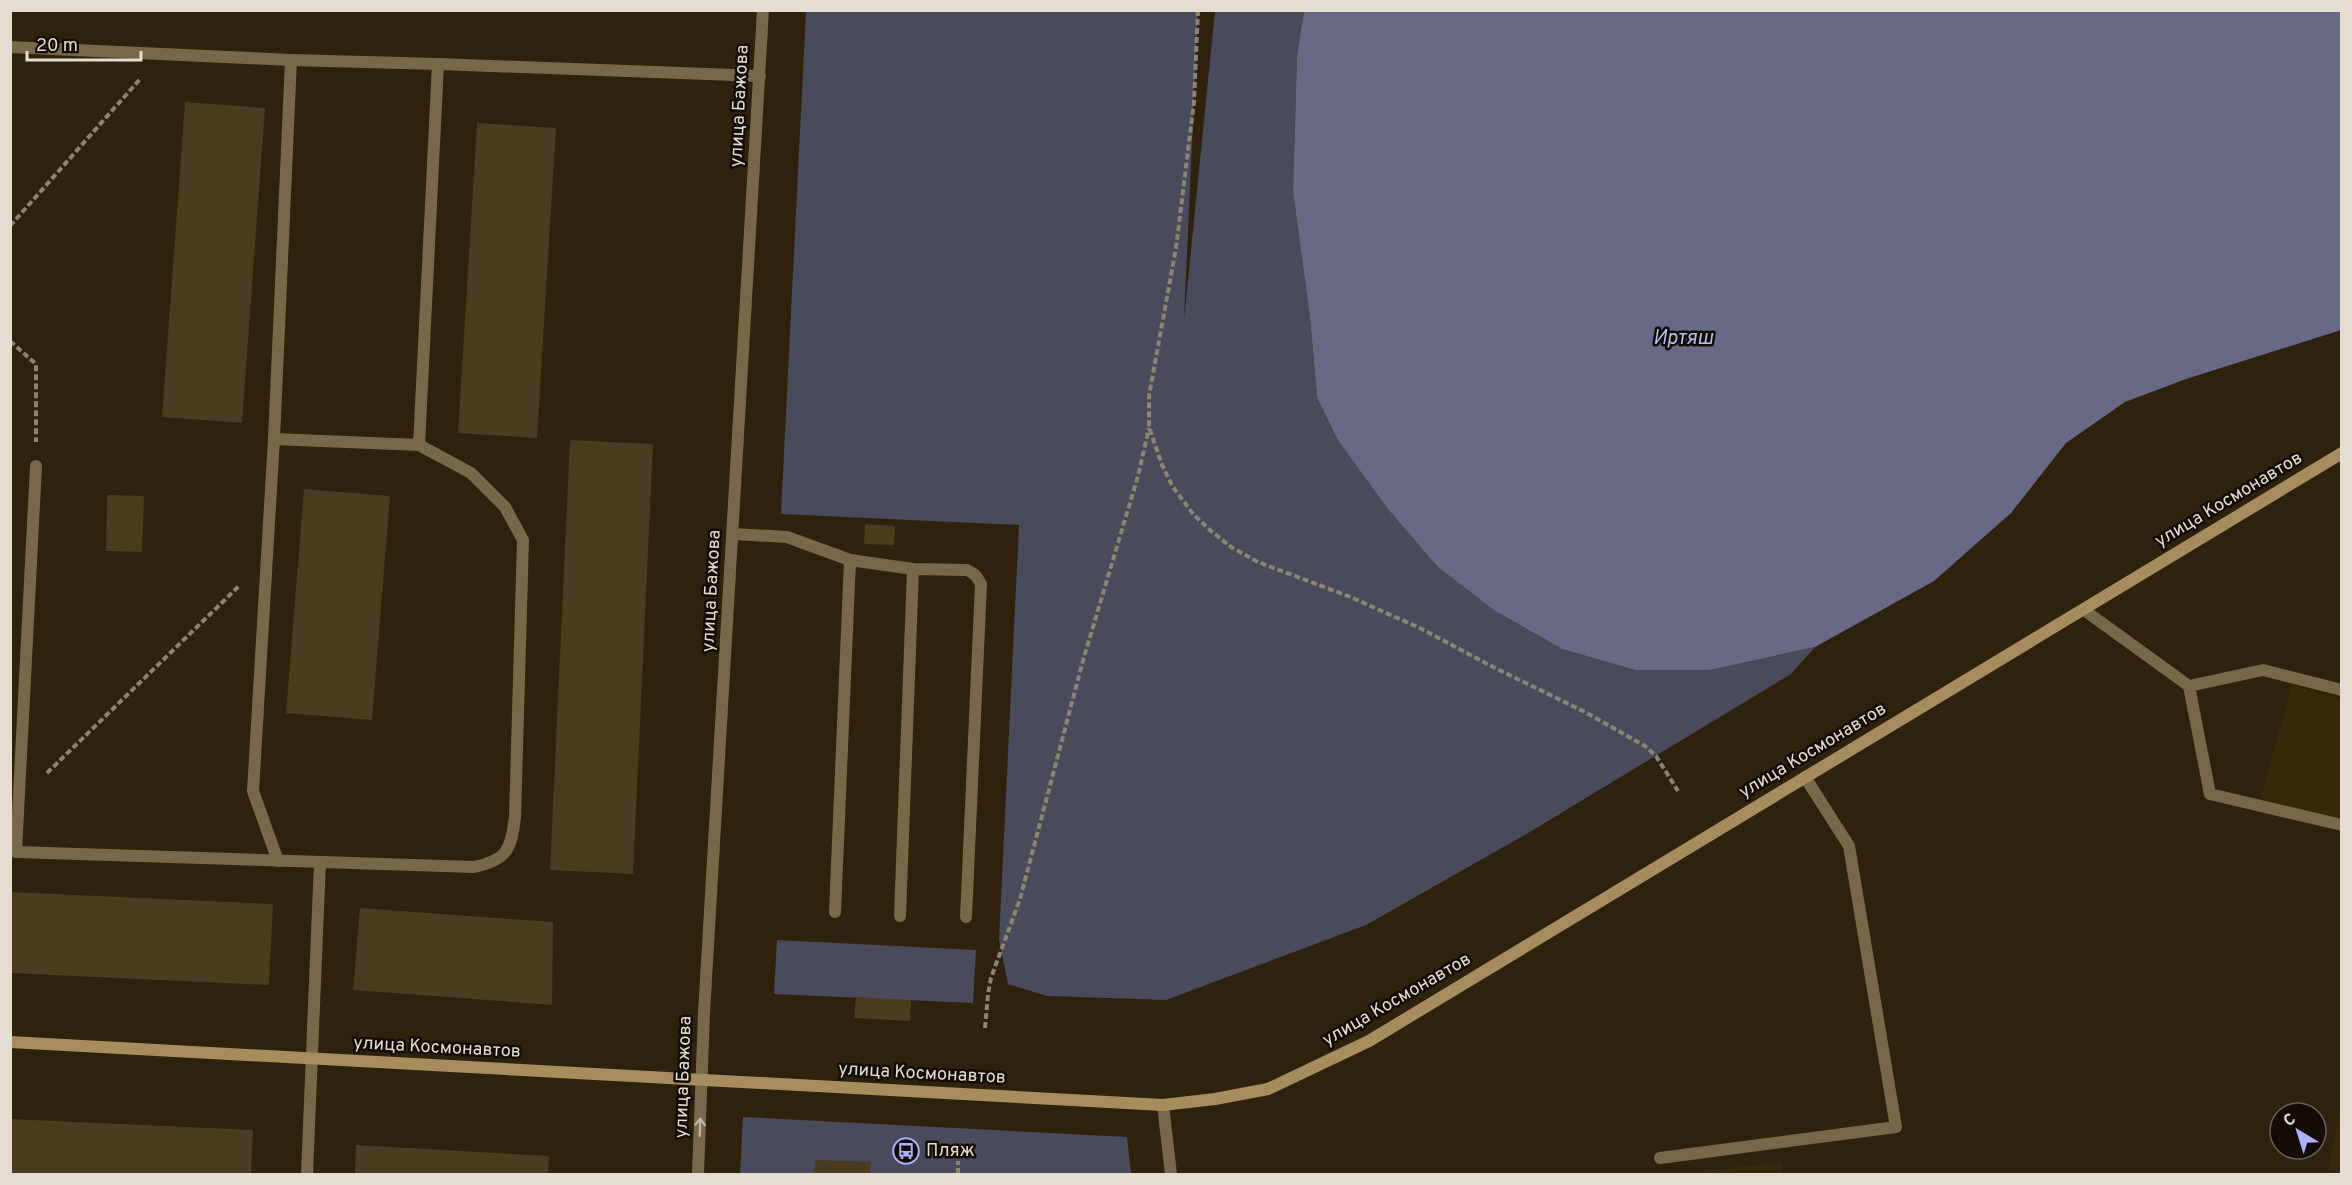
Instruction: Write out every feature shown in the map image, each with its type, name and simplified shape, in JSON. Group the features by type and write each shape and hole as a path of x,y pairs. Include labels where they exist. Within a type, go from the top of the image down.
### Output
{"street":[{"name":"улица Бажова","path":"698,1174 763,10"},
{"path":"10,47 291,60 760,76"},
{"path":"278,861 254,791 274,439 291,60"},
{"path":"419,445 438,64"},
{"path":"36,466 16,852 474,867 492,863 505,854 512,841 515,817 524,540 505,507 471,473 419,445 274,439"},
{"name":"улица Космонавтов","path":"10,1042 1163,1105 1215,1099 1268,1089 1370,1041 2342,453"},
{"path":"733,534 787,537 850,560 913,569 967,570 973,572 981,584 966,917"},
{"path":"835,912 850,560"},
{"path":"900,916 913,569"},
{"path":"2084,609 2189,686 2210,794 2342,825"},
{"path":"2189,686 2263,670 2342,690"},
{"path":"1660,1158 1896,1127 1849,846 1805,777"},
{"path":"307,1174 320,862"},
{"path":"1163,1105 1171,1174"}],"path":[{"path":"985,1028 987,994 991,978 1020,900 1083,657 1126,518 1149,427 1149,396 1176,248 1194,102 1198,10"},
{"path":"10,226 163,54"},
{"path":"10,341 36,364 36,466"},
{"path":"1149,427 1162,465 1173,487 1192,514 1231,548 1258,562 1348,596 1420,628 1585,712 1645,746 1656,756 1678,792"},
{"path":"19,801 267,559"},
{"path":"958,1161 958,1174"}],"shaded area":[{"path":"806,11 1198,11 1184,320 1215,11 1304,11 1297,55 1293,191 1310,318 1317,397 1439,568 1495,611 1562,649 1635,670 1710,670 1815,647 1791,674 1523,836 1366,925 1166,1000 1047,996 1008,984 999,940 1019,525 781,514"},
{"path":"2292,685 2341,699 2341,829 2257,812"},
{"path":"777,940 976,950 973,1003 774,994"},
{"path":"2341,1102 2341,1174 2327,1174"},
{"path":"743,1117 1127,1137 1131,1174 740,1174"},
{"path":"1782,1162 1783,1174 1695,1174 1694,1172"}],"water":[{"name":"Иртяш","path":"1304,11 2341,11 2341,330 2186,379 2125,402 2066,443 2011,513 1934,581 1815,647 1710,670 1635,670 1562,649 1495,611 1439,568 1388,509 1338,440 1317,397 1310,318 1293,191 1297,55"}],"building":[{"path":"185,102 265,108 242,423 162,417"},
{"path":"477,123 556,128 537,438 458,433"},
{"path":"570,440 653,444 633,874 550,870"},
{"path":"304,489 390,496 372,720 286,713"},
{"path":"107,495 144,496 142,552 106,551"},
{"path":"865,524 895,526 894,545 864,544"},
{"path":"10,892 273,904 269,985 10,973"},
{"path":"360,908 553,922 552,1005 353,990"},
{"path":"856,997 911,1000 910,1021 854,1018"},
{"path":"10,1119 253,1130 251,1174 10,1174"},
{"path":"356,1145 549,1156 548,1174 355,1174"},
{"path":"815,1160 871,1162 870,1174 814,1174"}],"place":[{"name":"Пляж","path":"906,1151"}]}
